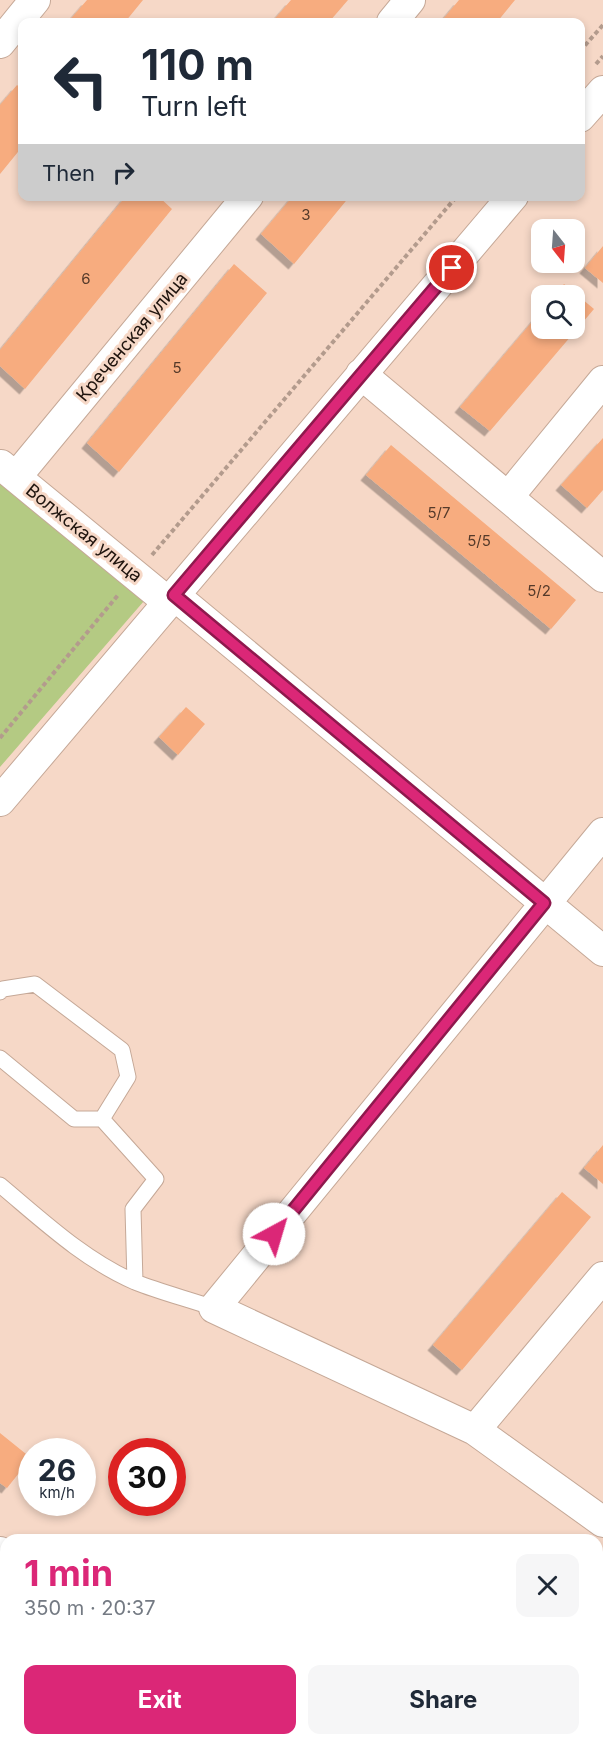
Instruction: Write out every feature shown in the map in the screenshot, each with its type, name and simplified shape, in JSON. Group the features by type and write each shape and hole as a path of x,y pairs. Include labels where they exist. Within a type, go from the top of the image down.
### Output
{"street":[{"path":"20,18 35,0"},
{"path":"395,18 410,0"},
{"path":"0,43 18,21"},
{"path":"585,111 603,91"},
{"name":"Креченская улица","path":"8,470 244,201"},
{"path":"0,801 509,201"},
{"path":"362,374 603,577"},
{"path":"508,497 603,381"},
{"name":"Волжская улица","path":"8,470 135,575 171,599 603,951"},
{"path":"603,833 214,1308 475,1430 603,1522"},
{"path":"475,1430 603,1277"}],"lane":[{"path":"0,992 3,988 34,984 122,1050 128,1077 102,1119"},
{"path":"0,1058 74,1119 102,1119 156,1179 134,1209 135,1282"},
{"path":"0,1185 97,1262 135,1282 214,1308"}],"path":[{"path":"585,45 603,25"},
{"path":"0,738 135,575 453,201"}],"green space":[{"path":"0,477 144,601 0,767"}],"building":[{"path":"87,0 143,0 128,18 71,18"},
{"path":"291,0 348,0 332,18 275,18"},
{"path":"459,0 515,0 500,18 444,18"},
{"path":"18,86 18,152 0,174 0,105"},
{"path":"122,201 163,201 172,209 25,389 0,366 0,350"},
{"path":"289,201 346,201 294,264 261,234"},
{"path":"603,246 603,283 585,268"},
{"path":"234,264 267,293 119,472 87,443"},
{"path":"585,302 594,309 585,320"},
{"path":"531,323 531,339 568,339 490,431 460,407"},
{"path":"603,438 603,490 587,508 561,485"},
{"path":"391,445 576,600 551,629 366,475"},
{"path":"186,707 205,724 178,755 159,737"},
{"path":"603,1145 603,1184 584,1168"},
{"path":"562,1192 591,1217 462,1370 433,1345"},
{"path":"0,1433 18,1448 18,1474 7,1488 0,1483"}],"route":[{"path":"274,1234 544,903 174,595 452,268"}]}
